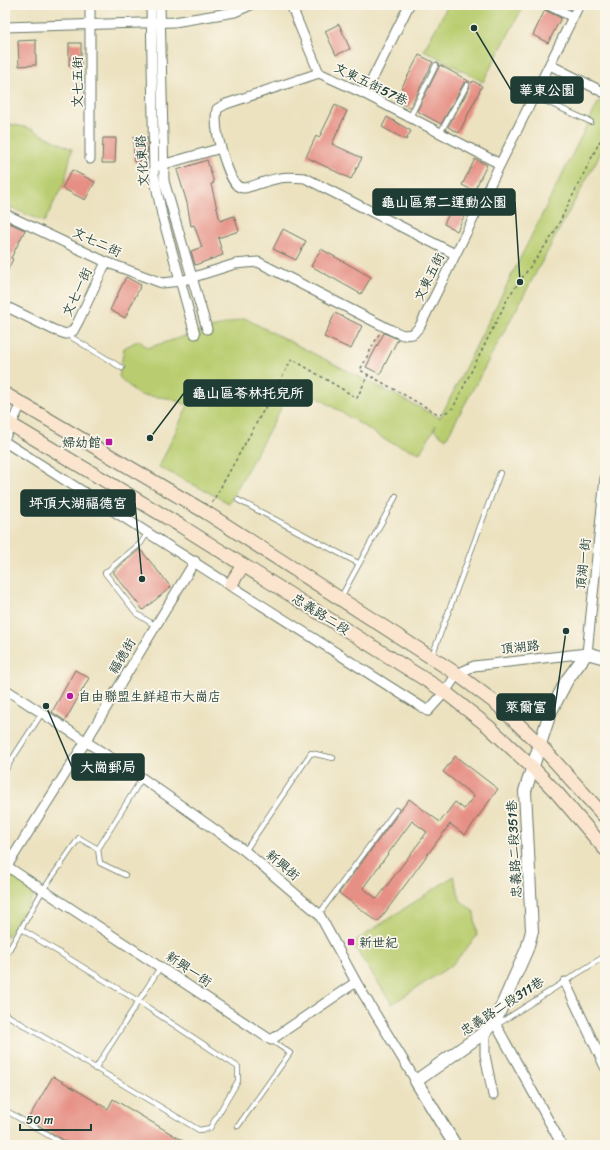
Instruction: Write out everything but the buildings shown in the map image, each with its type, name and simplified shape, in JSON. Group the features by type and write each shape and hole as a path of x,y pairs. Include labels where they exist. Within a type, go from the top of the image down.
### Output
{"main road":[{"name":"忠義路二段","path":"5,394 22,402 207,513 457,674 497,704 540,745 605,817"},
{"name":"忠義路二段","path":"8,422 243,565 445,692 489,727 533,768 558,793 605,849"},
{"path":"231,584 243,565"}],"street":[{"name":"文七五街","path":"90,5 90,158"},
{"name":"文化東路","path":"151,5 156,23 164,181 207,329"},
{"name":"文化東路","path":"160,5 156,23 154,167 160,203 195,334"},
{"path":"5,27 174,22 235,12 251,5"},
{"path":"291,5 319,73"},
{"path":"365,94 409,5"},
{"path":"548,5 573,17"},
{"name":"文東五街","path":"180,281 235,264 258,262 383,326 403,335 413,334 420,326 579,5"},
{"path":"550,65 605,93"},
{"name":"文東五街57巷","path":"221,148 215,119 217,109 226,104 319,73 365,94 500,164"},
{"path":"154,167 221,148 231,179 238,186 247,188 281,178 305,178 455,254"},
{"name":"文七二街","path":"5,214 106,262 162,283 180,281"},
{"name":"文七一街","path":"5,306 54,330 66,334 73,331 106,262"},
{"path":"5,437 8,422 22,402"},
{"path":"5,442 195,561 428,711 445,692 457,674"},
{"name":"頂湖一街","path":"588,653 605,478"},
{"name":"福德街","path":"6,865 86,741 195,561"},
{"path":"540,745 550,713 567,680 588,653"},
{"name":"頂湖路","path":"457,674 474,666 588,653 605,658"},
{"name":"新興街","path":"5,689 142,778 245,851 319,914 356,982 455,1145"},
{"name":"忠義路二段351巷","path":"485,1032 497,1017 527,949 532,931 525,791 540,745"},
{"name":"新興一街","path":"6,865 271,1040"},
{"path":"271,1040 356,982"},
{"path":"565,982 605,1067"},
{"path":"496,1025 562,1145"},
{"path":"485,1032 485,1055 493,1095"},
{"name":"忠義路二段311巷","path":"416,1081 485,1032"}],"lane":[{"path":"410,117 436,65"},
{"path":"440,132 467,85"},
{"path":"534,96 592,122"},
{"path":"66,334 122,368"},
{"path":"431,657 500,473"},
{"path":"340,599 396,496"},
{"path":"238,500 358,564"},
{"path":"148,532 141,543 105,573 137,614 156,626"},
{"path":"5,770 42,713"},
{"path":"245,851 311,753 333,758"},
{"path":"125,875 100,863 98,849 142,778"},
{"path":"319,914 396,810"},
{"path":"5,957 43,890 78,838 98,849"},
{"path":"5,1014 199,1130 210,1128 238,1081 238,1067 21,928"},
{"name":"忠義路二段311巷","path":"485,1032 605,956"},
{"path":"95,1069 161,966"},
{"path":"238,1126 290,1053 271,1040"},
{"path":"5,1110 65,1145"}],"path":[{"path":"383,326 360,370 438,414 447,412 453,408 509,296 553,235 605,131"},
{"path":"207,513 292,359 357,398 368,375"}],"green space":[{"path":"448,5 524,5 483,82 424,50"},
{"path":"599,101 605,103 605,145 446,439 434,430 436,425 420,453 387,441 295,383 229,503 159,467 188,405 168,398 139,395 119,377 124,348 139,340 147,348 244,318 440,418"},
{"path":"5,123 29,128 72,149 65,181 44,222 5,205"},
{"path":"5,871 37,891 7,937 5,936"},
{"path":"454,876 460,900 474,912 477,936 452,965 392,1004 352,943"}],"place":[{"name":"華東公園","path":"474,28"},
{"name":"龜山區第二運動公園","path":"520,282"},
{"name":"龜山區苓林托兒所","path":"150,438"},
{"name":"婦幼館","path":"109,442"},
{"name":"坪頂大湖福德宮","path":"142,579"},
{"name":"萊爾富","path":"566,631"},
{"name":"自由聯盟生鮮超市大崗店","path":"70,696"},
{"name":"大崗郵局","path":"46,706"},
{"name":"新世紀","path":"351,942"}]}
